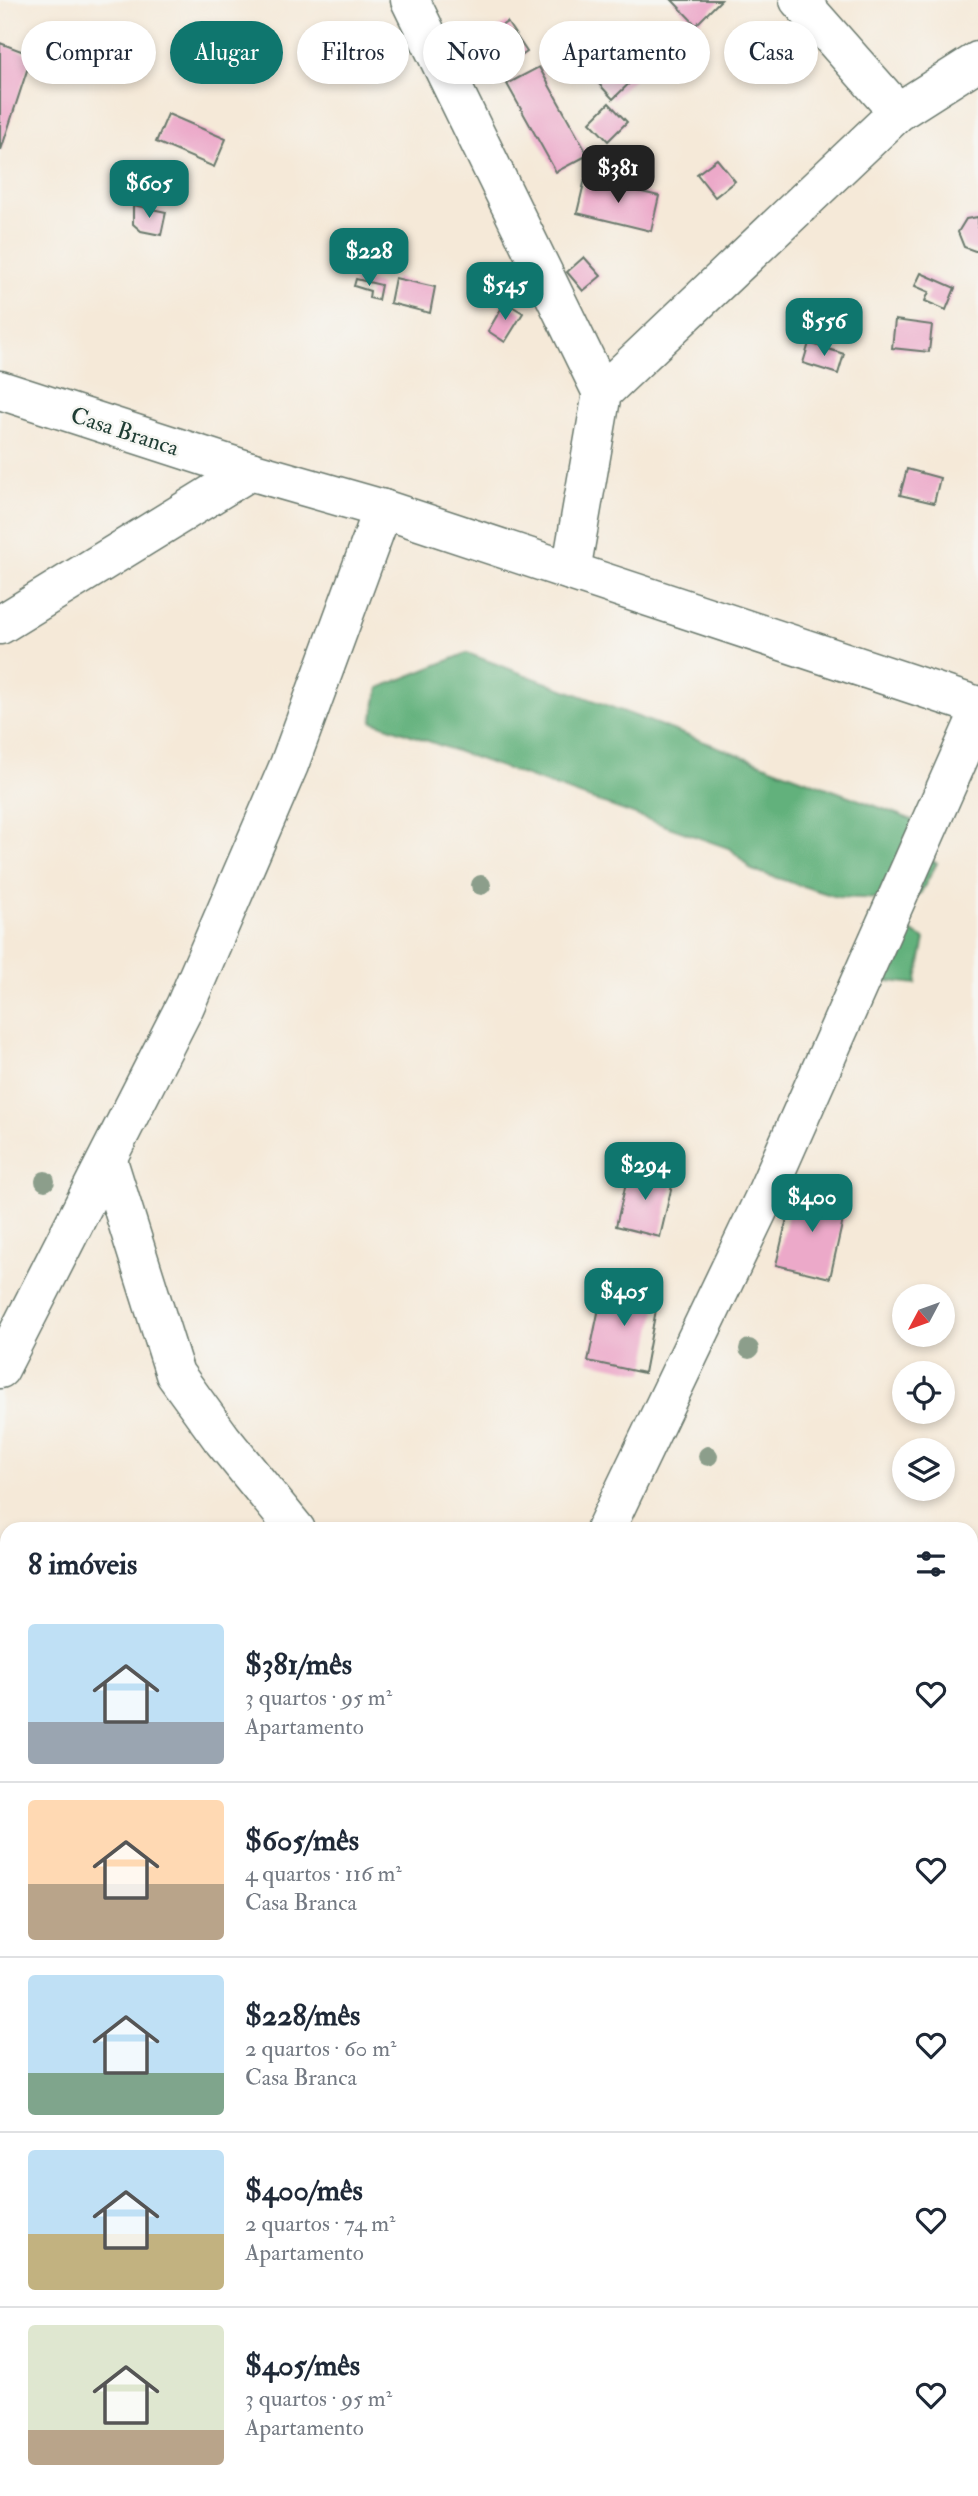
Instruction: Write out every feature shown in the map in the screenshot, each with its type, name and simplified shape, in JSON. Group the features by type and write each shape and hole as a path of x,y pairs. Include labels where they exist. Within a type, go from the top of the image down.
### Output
{"main road":[{"path":"410,0 602,394 571,571"},
{"path":"799,0 898,112"},
{"path":"602,394 898,112 978,61"},
{"name":"Casa Branca","path":"0,390 250,471 383,509 978,706"},
{"path":"0,625 250,471"},
{"path":"0,1369 185,1006 289,765 383,509"},
{"path":"609,1522 764,1198 978,715"},
{"path":"108,1161 175,1374 222,1439 289,1522"}],"green space":[{"path":"467,653 921,823 909,850 937,863 920,894 906,902 899,925 925,939 916,984 859,978 883,899 837,897 752,870 731,849 372,721 379,688"}],"building":[{"path":"672,0 721,0 700,21 692,21"},
{"path":"0,43 21,51 23,84 0,150"},
{"path":"539,67 539,84 548,84 588,155 556,172 507,84 525,84 525,74"},
{"path":"599,84 629,84 613,99"},
{"path":"609,103 627,122 608,141 590,122"},
{"path":"168,114 226,139 214,167 156,142"},
{"path":"717,159 735,181 715,197 697,174"},
{"path":"585,179 659,196 651,231 577,213"},
{"path":"133,205 166,212 161,235 141,231 133,224"},
{"path":"978,217 978,251 975,251 964,247 958,232 966,219"},
{"path":"584,257 601,276 583,291 567,272"},
{"path":"921,273 955,288 946,310 925,301 929,292 915,286"},
{"path":"395,278 435,287 430,313 390,303"},
{"path":"356,279 381,285 378,300 369,298 370,291 354,286"},
{"path":"505,302 523,313 505,342 488,331"},
{"path":"895,320 932,325 929,352 892,348"},
{"path":"809,343 844,354 838,374 803,363"},
{"path":"907,469 940,478 934,503 900,495"},
{"path":"630,1166 674,1177 660,1237 616,1226"},
{"path":"794,1189 847,1202 830,1278 776,1265"},
{"path":"604,1284 659,1294 644,1373 588,1361"}]}
